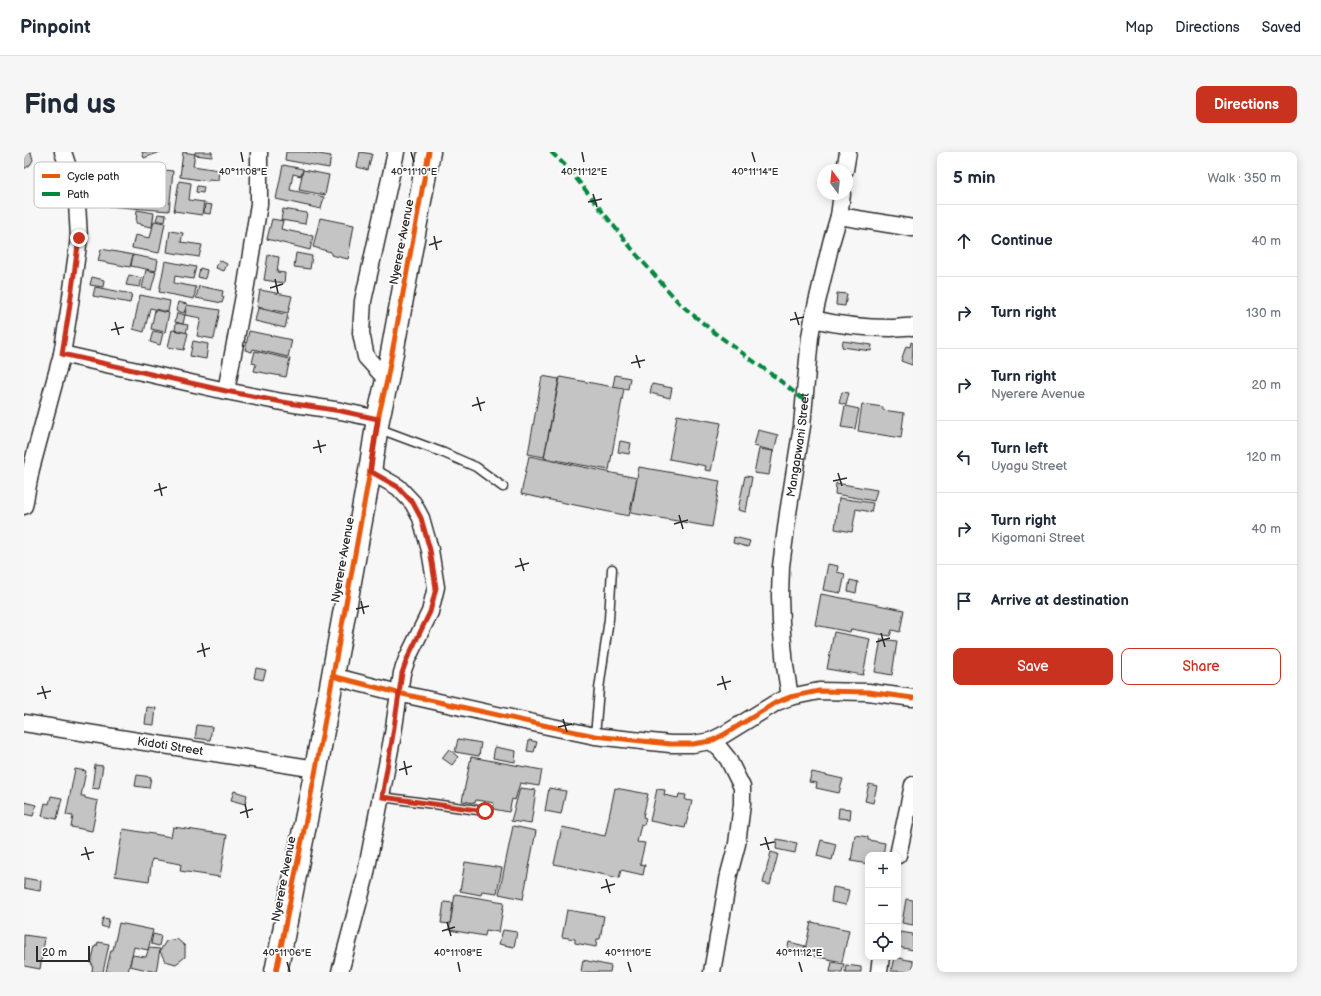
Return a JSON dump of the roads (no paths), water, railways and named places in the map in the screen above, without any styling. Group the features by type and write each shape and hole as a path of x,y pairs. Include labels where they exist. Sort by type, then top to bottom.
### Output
{"street":[{"path":"63,152 66,162"},
{"path":"226,391 246,285 259,204 259,152"},
{"path":"387,380 366,357 361,333 363,301 396,152"},
{"name":"Nyerere Avenue","path":"276,972 316,769 370,471 377,424 387,380 429,152"},
{"path":"846,164 848,152"},
{"name":"Mangapwani Street","path":"790,697 785,666 781,622 781,566 802,426 807,356 813,319 839,216 841,200"},
{"path":"25,501 31,469 62,354 79,238 77,208"},
{"path":"839,216 913,228"},
{"path":"813,319 830,323 865,326 891,328 913,327"},
{"path":"62,354 226,391 282,402 341,411 377,424"},
{"path":"340,972 365,878 382,797 402,673 407,659 430,612 436,588 430,550 421,518 413,503 398,487 370,471"},
{"path":"332,676 398,693 595,736 670,744 693,744 711,741 777,702 790,697 819,691 868,692 913,698"},
{"name":"Kidoti Street","path":"24,723 316,769"},
{"path":"711,741 728,759 742,787 742,804 736,844 729,874 712,972"},
{"path":"899,852 913,785"},
{"path":"879,972 881,960"}],"lane":[{"path":"377,424 476,467 503,487"},
{"path":"595,736 599,689 609,619 612,569"},
{"path":"382,797 485,811"}]}
